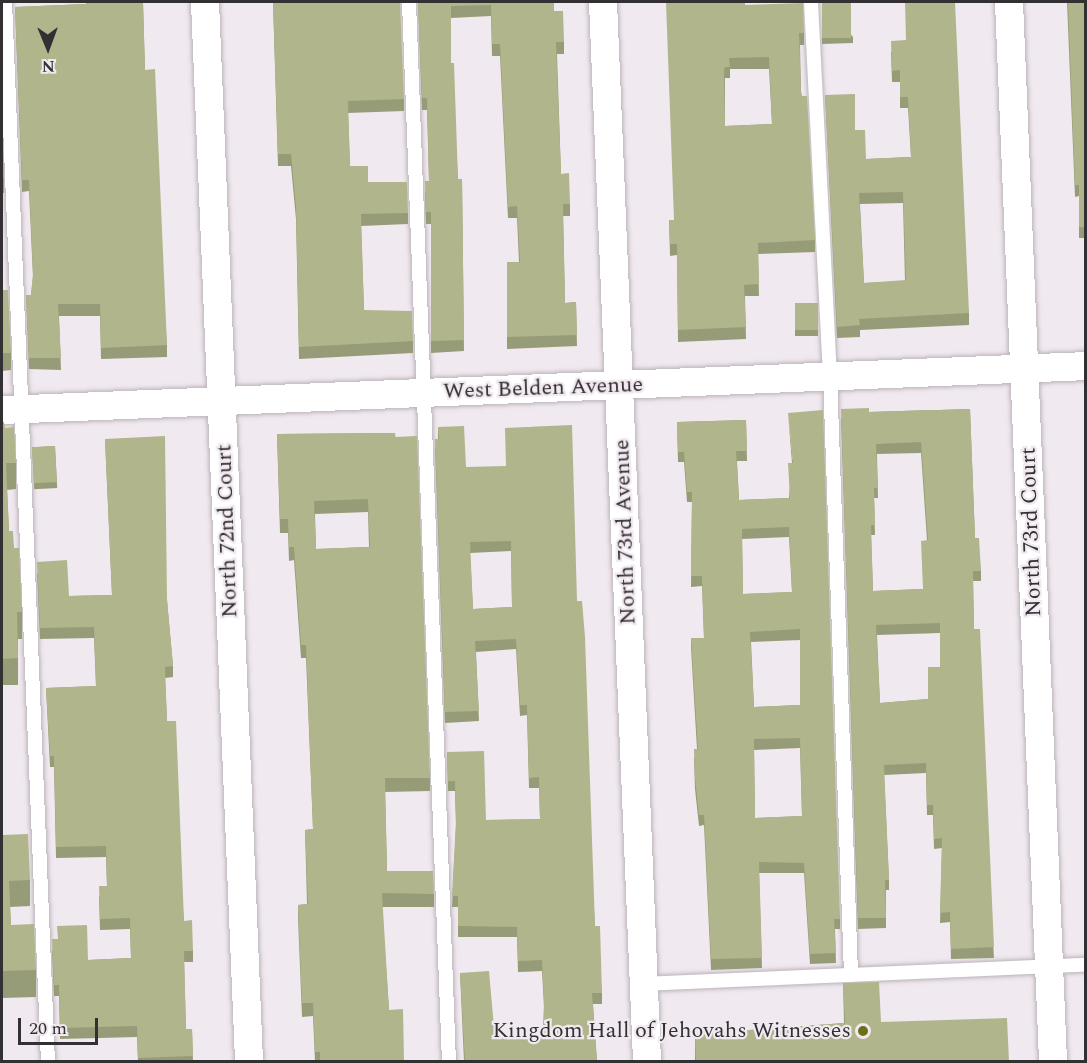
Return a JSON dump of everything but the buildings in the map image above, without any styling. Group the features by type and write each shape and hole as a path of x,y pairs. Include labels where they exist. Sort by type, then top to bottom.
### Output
{"street":[{"name":"North 72nd Court","path":"205,2 249,1062"},
{"name":"North 73rd Avenue","path":"603,2 647,1062"},
{"name":"North 73rd Court","path":"1009,2 1053,1062"},
{"name":"West Belden Avenue","path":"11,409 1086,366"}],"lane":[{"path":"4,2 16,284 11,409 48,1062"},
{"path":"409,2 449,1062"},
{"path":"811,2 830,376 851,975"},
{"path":"2,284 16,284"},
{"path":"643,984 1086,965"}],"place":[{"name":"Kingdom Hall of Jehovahs Witnesses","path":"863,1031"}]}
